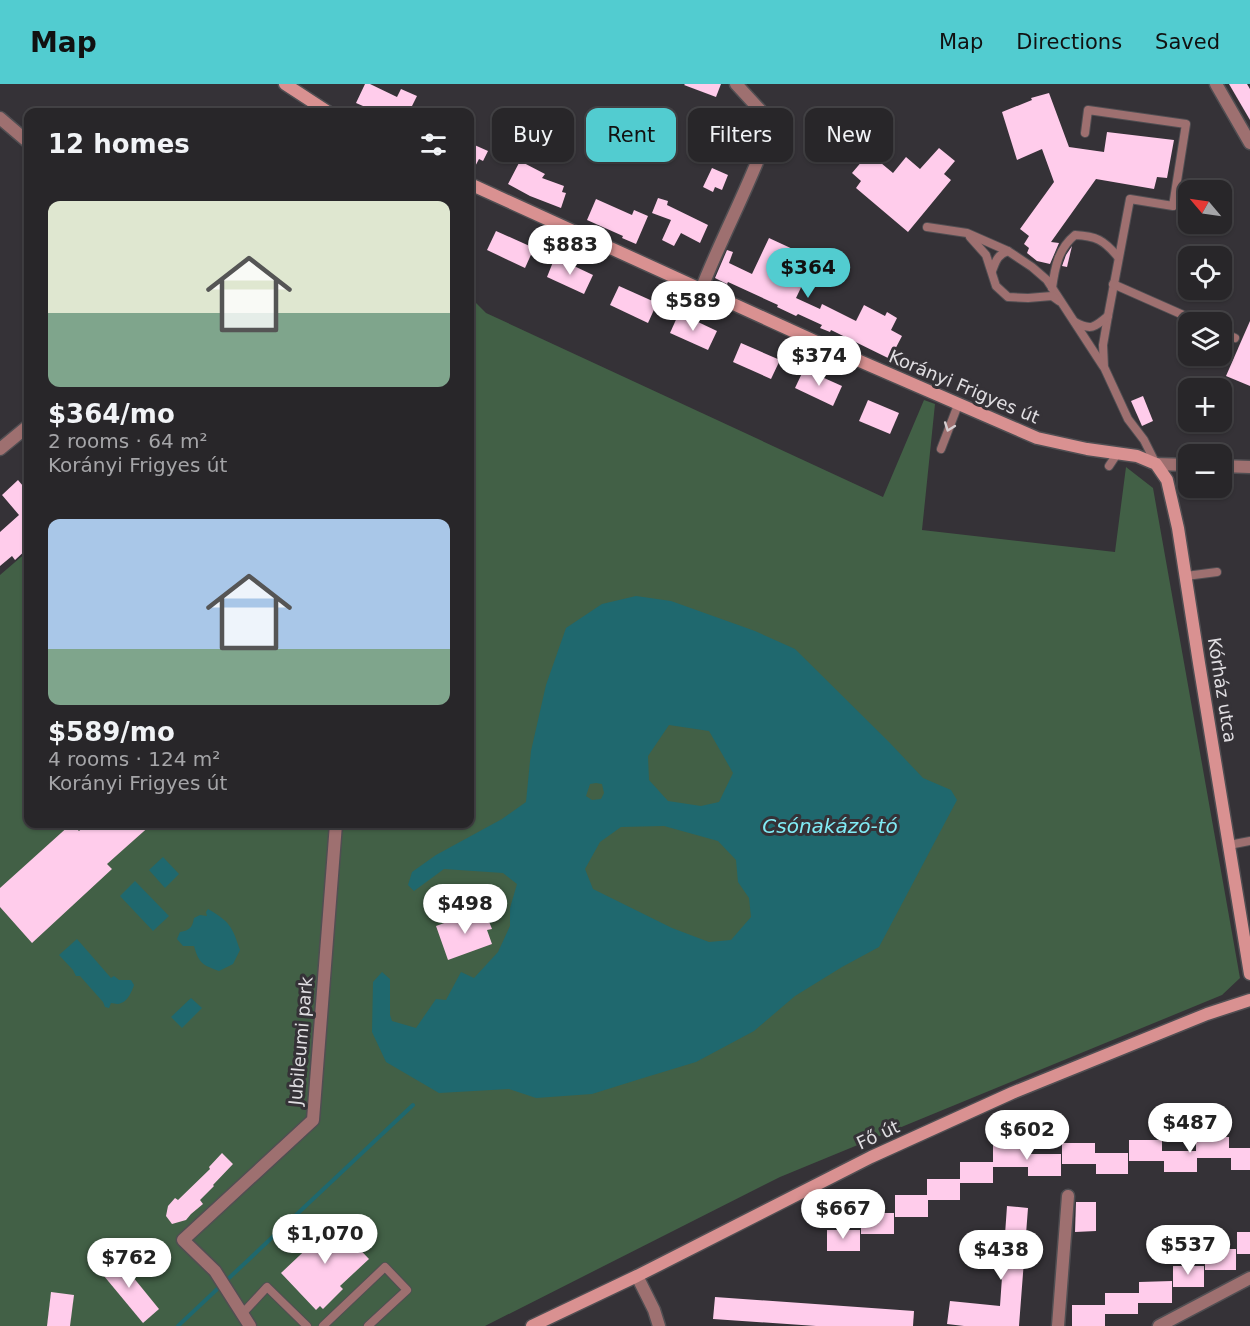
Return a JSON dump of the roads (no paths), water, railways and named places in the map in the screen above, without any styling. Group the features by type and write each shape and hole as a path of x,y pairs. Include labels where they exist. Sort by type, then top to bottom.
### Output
{"main road":[{"path":"285,84 300,90 323,108"},
{"name":"Korányi Frigyes út","path":"474,186 700,290 958,405 1038,438 1087,449 1137,456 1156,464"},
{"name":"Kórház utca","path":"1156,464 1167,480 1178,528 1250,974"},
{"name":"Fő út","path":"532,1326 637,1276 871,1157 1012,1093 1207,1014 1250,1000"}],"street":[{"path":"700,290 772,123 736,84"},
{"path":"1216,84 1250,142"},
{"path":"0,118 24,139"},
{"path":"0,449 24,429"},
{"path":"1156,464 1178,465"},
{"path":"1232,466 1250,467"},
{"name":"Jubileumi park","path":"250,1326 215,1271 183,1240 313,1120 336,828"},
{"path":"1058,1326 1068,1196"},
{"path":"637,1276 654,1310 659,1326"},
{"path":"1159,1326 1250,1278"}],"lane":[{"path":"1085,133 1088,110 1186,124 1173,206 1130,199 1103,345 1104,367"},
{"path":"927,227 966,233 1008,251 1047,280 1104,367 1128,419 1144,440 1156,464"},
{"path":"966,233 986,255 996,286 1008,297 1052,296 1062,302"},
{"path":"1052,288 1055,268 1065,243 1075,235 1093,236 1110,247 1118,257"},
{"path":"992,271 1001,253 1008,251"},
{"path":"1113,284 1178,313"},
{"path":"1073,321 1084,327 1095,327 1108,316"},
{"path":"941,449 958,405"},
{"path":"1109,466 1117,454"},
{"path":"1186,576 1217,573"},
{"path":"1229,845 1250,841"},
{"path":"323,1326 385,1267 407,1290 368,1326"},
{"path":"242,1314 267,1287 307,1326"}],"water":[{"name":"Csónakázó-tó","path":"636,596 671,601 755,631 795,649 923,778 951,790 957,800 879,947 795,996 754,1031 696,1062 592,1094 536,1098 509,1089 439,1093 386,1062 372,1032 373,982 382,972 390,979 392,1021 416,1028 436,999 446,1000 461,972 474,978 498,952 510,926 510,908 517,884 503,873 444,869 414,891 408,885 412,872 436,855 502,819 526,802 531,751 546,685 566,628 602,604","holes":["669,725 709,731 733,773 719,802 701,806 668,801 649,780 648,756","590,784 602,784 604,793 601,799 592,800 586,796","664,826 718,841 736,860 738,882 749,898 751,917 731,940 709,942 672,928 593,889 585,869 600,842 621,827"]},
{"path":"163,857 179,874 165,888 149,870"},
{"path":"135,881 169,916 153,931 120,896"},
{"path":"208,909 229,925 240,950 233,964 219,971 202,963 194,946 183,946 177,939 180,932 190,928 194,918 200,915 207,916"},
{"path":"77,939 111,978 114,976 119,980 131,980 134,985 126,1000 119,1004 111,1003 109,1008 105,1007 80,976 76,976 59,955"},
{"path":"191,998 202,1008 182,1028 171,1017"}],"waterway":[{"path":"178,1326 413,1105"}]}
